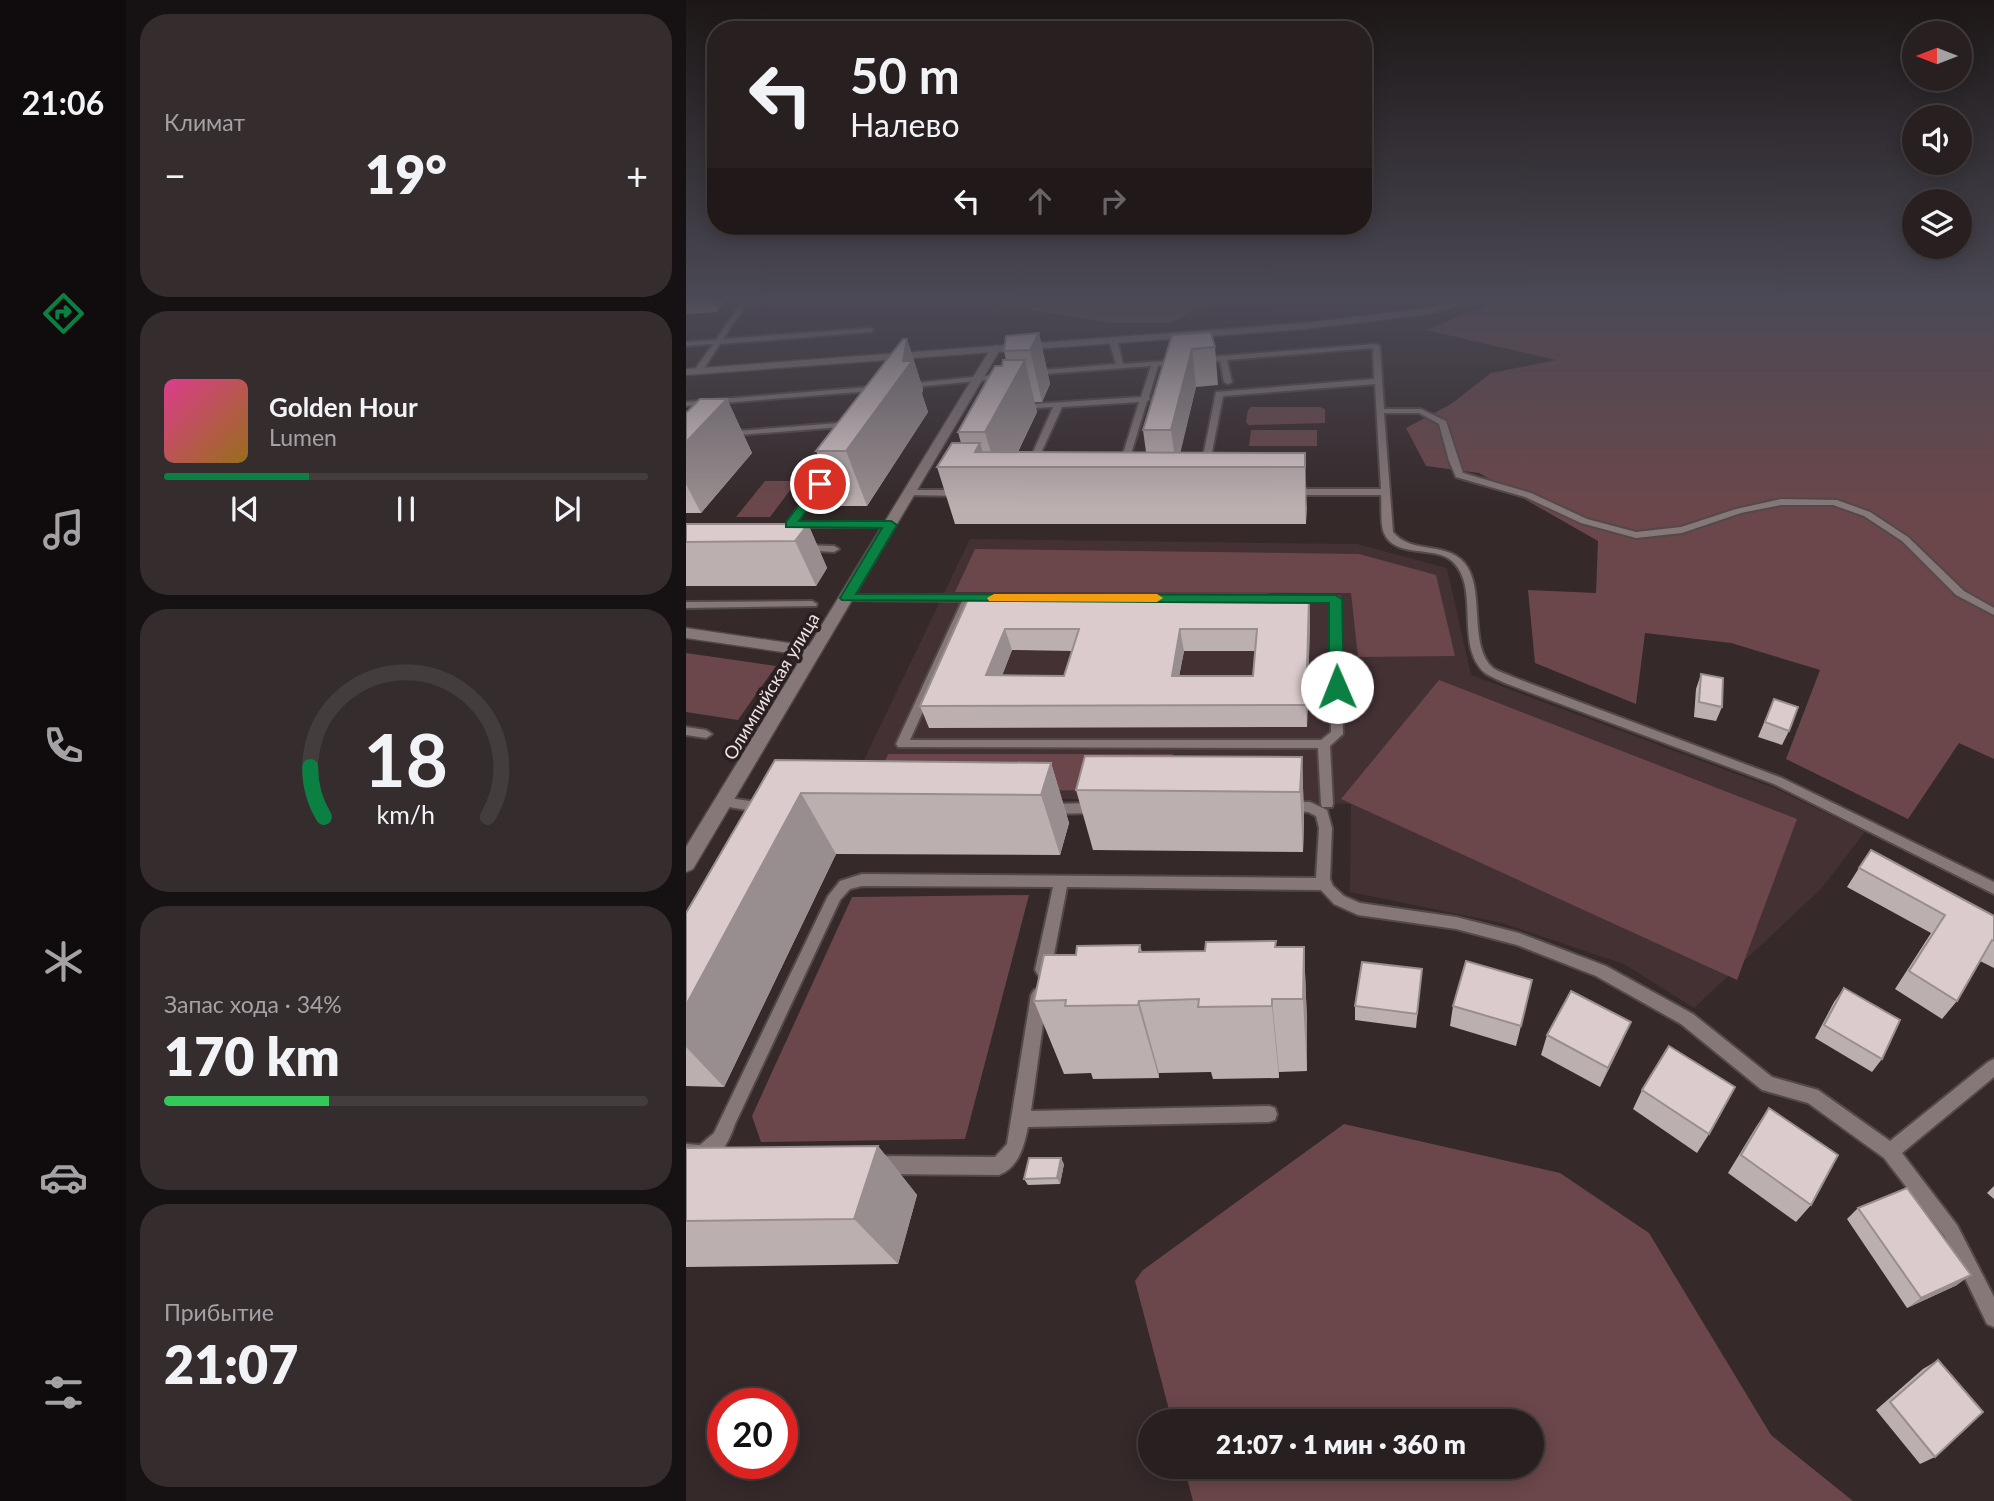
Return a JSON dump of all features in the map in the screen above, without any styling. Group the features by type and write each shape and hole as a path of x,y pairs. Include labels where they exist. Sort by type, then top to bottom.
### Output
{"street":[{"path":"686,372 749,367"},
{"name":"Олимпийская улица","path":"686,864 910,493 965,409 985,367"},
{"path":"686,633 814,652"}],"lane":[{"path":"698,371 701,367"},
{"path":"1022,374 1107,367"},
{"path":"1119,481 1154,367"},
{"path":"1225,367 1228,382"},
{"path":"1377,367 1388,532 1391,538 1401,544 1445,553 1455,558 1465,570 1479,654 1488,669 1509,680 1777,781 1994,888"},
{"path":"686,404 977,380 1008,375"},
{"path":"1203,480 1219,394 1378,381"},
{"path":"1004,408 1146,399"},
{"path":"733,410 739,400"},
{"path":"1025,480 1058,406"},
{"path":"1380,411 1421,411 1443,423 1448,436 1449,456 1459,475 1528,495 1584,522 1636,535 1682,530 1739,511 1781,502 1834,502 1867,514 1905,539 1960,593 1994,612"},
{"path":"723,427 719,435 865,423"},
{"path":"843,453 785,525 891,525"},
{"path":"943,493 950,481"},
{"path":"1280,492 1385,492"},
{"path":"910,493 968,493"},
{"path":"798,548 834,548"},
{"path":"847,598 969,598 1335,599 1337,734 1324,744 902,744 969,598"},
{"path":"686,605 812,604"},
{"path":"686,731 706,734"},
{"path":"1324,744 1327,804"},
{"path":"722,802 781,810"},
{"path":"1282,807 1310,807 1318,810 1323,817 1322,884 1331,894 1358,909 1468,926 1519,939 1601,971 1688,1019 1768,1084 1812,1096 1890,1152 1951,1231 1994,1317"},
{"path":"1036,809 1105,808"},
{"path":"694,1154 721,1139 835,896 845,885 862,880 1322,884"},
{"path":"865,1164 999,1166 1015,1148 1045,956 1061,882"},
{"path":"1890,1152 1994,1067"},
{"path":"1021,1119 1269,1114"},
{"path":"694,1154 722,1160"}],"shaded area":[{"path":"1521,367 1994,367 1994,759 1959,743 1908,819 1786,759 1820,670 1731,643 1645,633 1636,704 1535,663 1528,590 1596,593 1598,541 1479,473 1426,466 1406,428 1451,404 1491,373"},
{"path":"1251,407 1320,407 1325,409 1325,423 1248,425 1248,410"},
{"path":"1251,430 1317,430 1317,446 1249,446"},
{"path":"765,481 797,481 770,517 736,517"},
{"path":"970,539 1357,544 1447,568 1471,675 1774,788 1865,832 1821,889 1694,1008 1624,964 1502,923 1350,892 1351,804 847,795"},
{"path":"975,549 1359,554 1436,575 1455,656 1358,657 1351,593 955,592"},
{"path":"686,653 776,666 738,720 686,712"},
{"path":"1439,680 1797,819 1737,980 1341,799"},
{"path":"888,754 1173,754 1168,790 872,791"},
{"path":"1029,895 965,1139 761,1142 752,1116 852,897"},
{"path":"1344,1124 1560,1173 1649,1233 1771,1435 1853,1501 1193,1501 1187,1479 1544,1479 1544,1409 1169,1409 1135,1281 1143,1270"}],"building":[{"path":"881,367 908,367 846,451 816,451"},
{"path":"994,367 1021,367 985,432 958,432"},
{"path":"1162,367 1187,367 1171,430 1143,430"},
{"path":"700,399 727,399 686,442 686,413"},
{"path":"952,443 980,443 975,452 1305,453 1305,467 937,467"},
{"path":"686,524 808,524 795,541 686,542"},
{"path":"1309,598 1306,705 920,706 968,599","holes":["1005,629 1079,629 1064,676 986,675","1180,629 1257,629 1253,676 1172,676"]},
{"path":"1701,674 1723,678 1722,707 1699,702"},
{"path":"1774,699 1798,707 1789,731 1765,722"},
{"path":"1085,756 1302,757 1300,792 1076,790"},
{"path":"775,760 1051,763 1041,795 801,793 686,1005 686,913"},
{"path":"1871,850 1994,916 1994,941 1992,940 1957,1001 1909,971 1945,915 1859,868"},
{"path":"1276,941 1275,947 1304,947 1303,999 1272,999 1272,1006 1198,1007 1199,999 1139,1001 1138,1005 1065,1006 1066,1000 1034,1001 1044,955 1076,955 1077,946 1140,945 1139,952 1205,951 1206,942"},
{"path":"1466,961 1532,980 1521,1026 1453,1006"},
{"path":"1362,962 1422,969 1417,1014 1355,1006"},
{"path":"1844,988 1900,1020 1882,1059 1824,1025"},
{"path":"1571,991 1631,1022 1608,1068 1547,1035"},
{"path":"1669,1046 1735,1087 1709,1134 1642,1090"},
{"path":"1769,1108 1838,1155 1811,1205 1741,1155"},
{"path":"878,1146 854,1219 686,1221 686,1148"},
{"path":"1029,1158 1061,1158 1057,1178 1024,1179"},
{"path":"1907,1188 1971,1275 1921,1298 1858,1208"},
{"path":"1938,1360 1983,1412 1935,1457 1890,1402"}],"slow traffic":[{"path":"994,598 1157,598"}],"route":[{"path":"820,484 790,525 891,525 847,598 1335,599 1337,687"}]}
